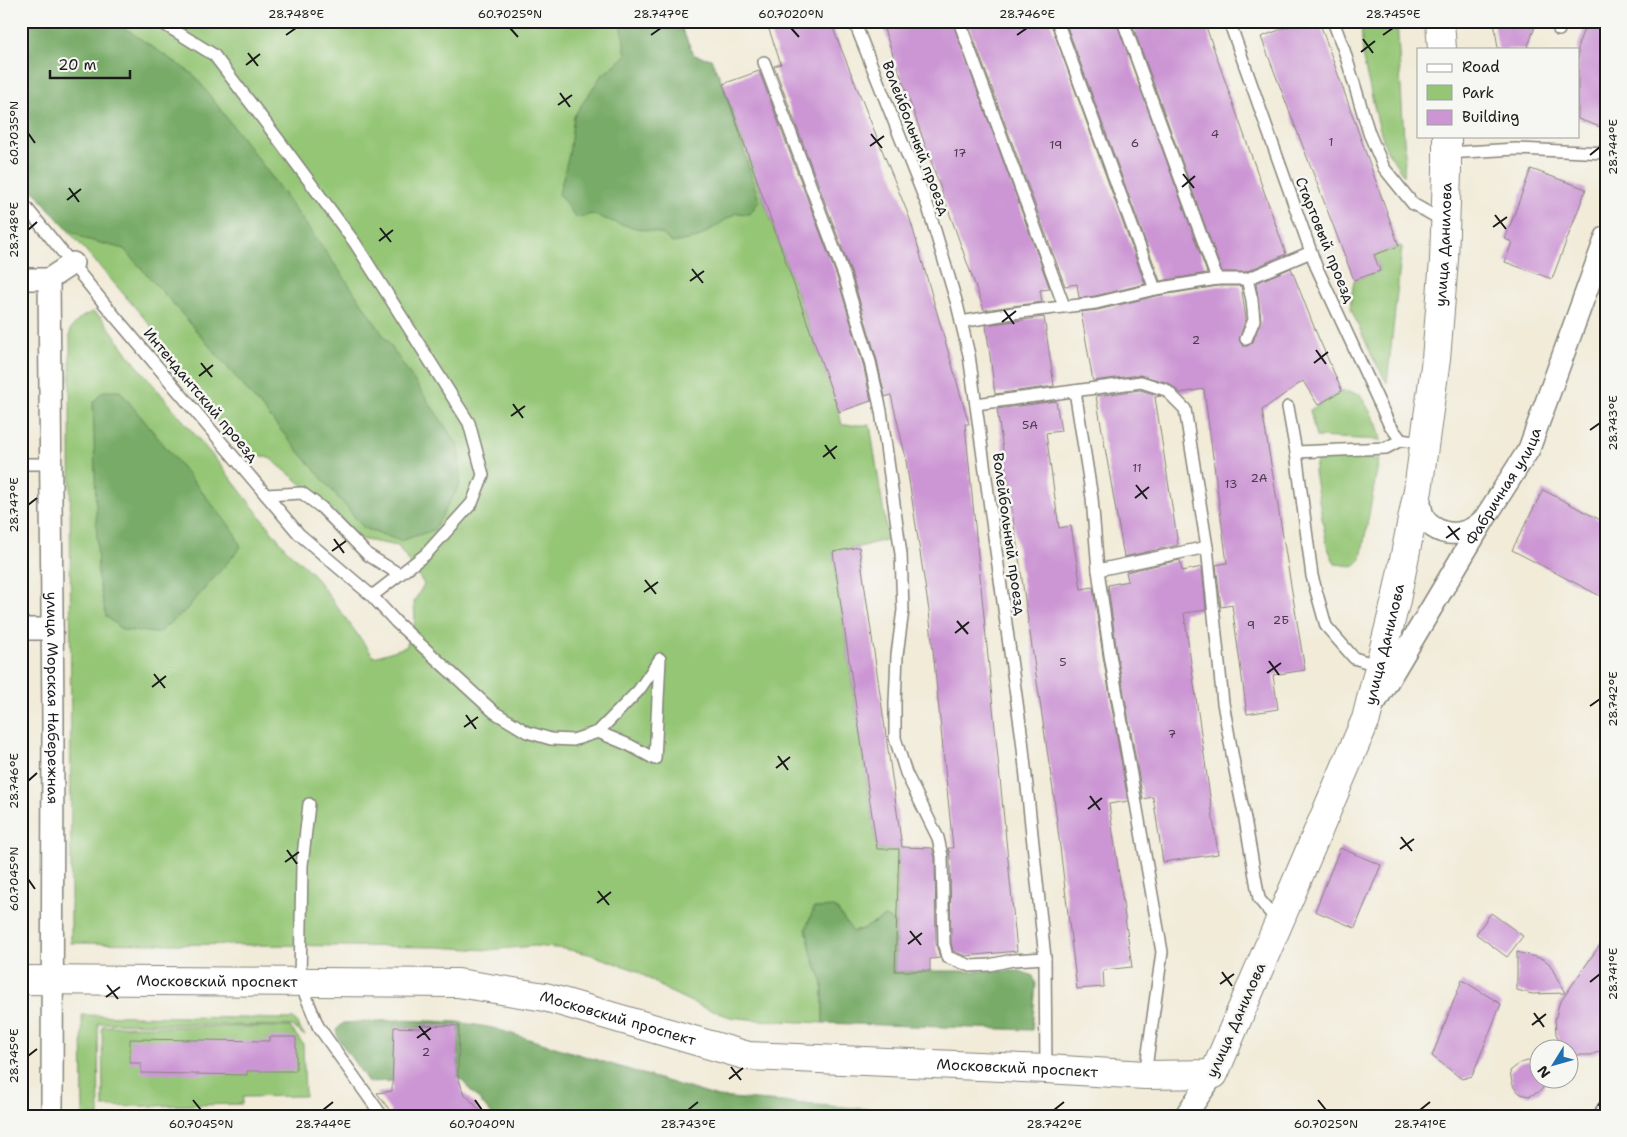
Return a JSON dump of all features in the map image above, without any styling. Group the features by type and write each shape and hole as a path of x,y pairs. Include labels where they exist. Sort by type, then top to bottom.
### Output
{"street":[{"path":"1440,21 1442,48"},
{"name":"улица Данилова","path":"1185,1116 1214,1074 1366,719 1396,600 1418,490 1413,442 1436,359 1444,260 1447,145"},
{"name":"Фабричная улица","path":"1366,719 1528,449 1606,237"},
{"path":"21,279 49,278 73,263"},
{"name":"улица Морская Набережная","path":"49,278 52,629 52,1116"},
{"path":"1418,490 1423,516 1427,522 1440,530 1454,533 1464,532 1473,528 1485,518"},
{"path":"21,629 52,629"},
{"name":"Московский проспект","path":"21,980 458,983 544,997 748,1056 1145,1075 1214,1074"}],"lane":[{"path":"159,21 214,55 355,244 469,422 483,476 472,502 426,554 372,596"},
{"name":"Волейбольный проезд","path":"854,21 928,207 957,304 969,355 1022,739 1045,958 1046,1069"},
{"path":"959,21 1064,306"},
{"path":"1057,21 1154,289"},
{"path":"1123,21 1217,279"},
{"name":"Стартовый проезд","path":"1229,21 1311,252 1389,424 1413,442"},
{"path":"1332,21 1344,50 1369,133 1384,168 1413,204 1445,222"},
{"path":"764,62 810,179 844,275 870,362 881,411 901,554 903,610 897,654 895,738 906,773 938,838 942,856 944,944 947,957 971,966 1045,958"},
{"path":"1447,145 1606,152"},
{"name":"Интендантский проезд","path":"21,201 107,307 299,534 372,596 396,622 494,712 527,732 551,739 574,740 598,732"},
{"path":"961,322 1096,303 1154,289 1217,279 1247,279 1311,252"},
{"path":"1246,338 1254,320 1247,279"},
{"path":"976,404 1141,382 1166,390 1185,409 1208,547 1223,703 1259,899 1279,923"},
{"path":"1075,391 1092,498 1098,570 1110,655 1162,952 1145,1075"},
{"path":"1288,407 1296,452 1312,576 1326,626 1354,658 1380,666"},
{"path":"1296,452 1386,448 1413,442"},
{"path":"21,464 50,464"},
{"path":"266,495 302,493 322,508 368,555 399,574"},
{"path":"1098,570 1208,547"},
{"path":"660,659 655,759 630,745 598,732 639,690 660,659"},
{"path":"308,804 302,865 300,982 318,1026 382,1116"}],"green space":[{"path":"21,21 678,21 694,55 711,59 723,84 842,425 870,425 888,539 833,553 877,849 899,849 896,923 885,917 865,928 852,932 835,907 812,956 823,983 823,1023 730,1017 702,1007 668,991 635,970 589,954 565,949 534,946 488,950 436,947 71,943 70,330 77,321 93,312 103,319 131,358 217,461 286,549 313,574 374,657 406,647 415,621 414,602 424,584 398,546 359,539 333,510 271,459 247,450 226,433 150,336 152,327 21,176"},
{"path":"21,21 114,21 194,75 268,172 346,280 459,447 460,484 434,530 400,541 364,528 177,308 124,249 85,239 63,225 21,176"},
{"path":"621,21 678,21 694,55 711,59 723,84 759,201 750,214 736,213 698,238 672,243 662,234 619,224 592,214 576,218 559,194 569,154 574,116 601,76 626,56"},
{"path":"1361,21 1397,21 1405,155 1404,176 1386,149 1378,123 1363,59"},
{"path":"1399,246 1402,247 1387,383 1372,356 1350,307 1354,280 1380,271 1374,255"},
{"path":"21,326 24,327 25,455 21,455"},
{"path":"103,391 120,391 233,530 241,547 185,611 158,633 122,630 106,616 98,578 93,403"},
{"path":"1342,391 1360,394 1377,424 1381,440 1316,437 1310,410"},
{"path":"1318,457 1379,459 1361,559 1354,566 1335,564 1327,546 1314,472"},
{"path":"835,907 853,932 885,917 896,923 895,971 1020,971 1033,976 1036,984 1032,1030 823,1023 823,983 812,956 806,928 814,908"},
{"path":"82,1015 294,1019 305,1036 292,1026 98,1023 99,1116 83,1116"},
{"path":"398,1020 458,1022 493,1028 718,1097 957,1116 493,1116 458,1076 459,1026 421,1025 421,1028 394,1027 393,1081 368,1082 339,1040 336,1030 343,1023"},
{"path":"102,1026 290,1027 303,1044 305,1096 243,1097 242,1104 103,1107"}],"building":[{"path":"766,21 830,21 910,219 969,424 965,424 1017,951 966,956 953,951 951,943 950,856 948,848 953,848 929,611 905,454 891,395 885,397 877,360 851,272 774,66 781,64"},
{"path":"881,21 952,21 1050,289 1040,290 1042,302 984,310"},
{"path":"967,21 1050,21 1145,284 1079,298 1077,284 1065,286"},
{"path":"1065,21 1116,21 1207,273 1160,281"},
{"path":"1131,21 1204,21 1286,254 1245,272 1222,272"},
{"path":"1303,21 1319,21 1399,246 1374,255 1380,271 1354,280 1261,37"},
{"path":"1494,21 1537,21 1527,48 1498,48"},
{"path":"1587,21 1606,21 1606,129 1580,120 1580,48 1578,48"},
{"path":"759,71 837,277 863,364 871,401 839,412 723,84"},
{"path":"1531,169 1586,189 1552,279 1505,262 1512,242 1505,239"},
{"path":"1291,268 1342,391 1318,405 1303,381 1262,410 1305,670 1273,675 1278,709 1247,714 1232,605 1221,607 1216,565 1227,563 1204,389 1180,393 1169,383 1140,375 1093,381 1081,312 1098,310 1156,296 1218,286 1241,286 1246,319 1239,339 1243,346 1247,346 1253,342 1261,320 1256,283"},
{"path":"1044,317 1054,386 995,394 986,325"},
{"path":"1140,390 1161,396 1155,397 1178,545 1124,557 1096,396"},
{"path":"1056,401 1061,431 1046,433 1059,528 1071,526 1081,589 1093,587 1128,801 1109,804 1132,967 1103,970 1104,987 1077,989 1054,797 997,409"},
{"path":"1543,490 1606,523 1606,599 1512,550"},
{"path":"859,547 902,847 932,848 935,857 936,944 940,958 930,959 930,971 895,971 899,849 877,849 833,552"},
{"path":"1180,560 1182,571 1202,567 1206,610 1184,613 1218,854 1163,862 1153,797 1143,799 1117,654 1108,585 1128,581 1126,572"},
{"path":"1340,848 1381,865 1355,928 1315,911"},
{"path":"1491,913 1523,936 1507,957 1476,934"},
{"path":"1606,936 1606,1048 1591,1055 1580,1055 1580,1040 1559,1040 1555,1020 1559,1004"},
{"path":"1517,952 1543,959 1549,963 1565,993 1532,994 1517,990"},
{"path":"1462,980 1501,1004 1472,1076 1462,1079 1432,1056"},
{"path":"421,1025 459,1026 458,1076 463,1092 485,1116 394,1116 377,1093 392,1091 394,1027 421,1028"},
{"path":"269,1037 296,1037 296,1071 247,1071 247,1075 141,1073 141,1063 130,1063 130,1039 269,1041"},
{"path":"1530,1061 1530,1090 1541,1090 1539,1092 1529,1096 1521,1094 1515,1089 1510,1071 1520,1063"}],"railway":[{"path":"1593,1116 1606,1097"}]}
